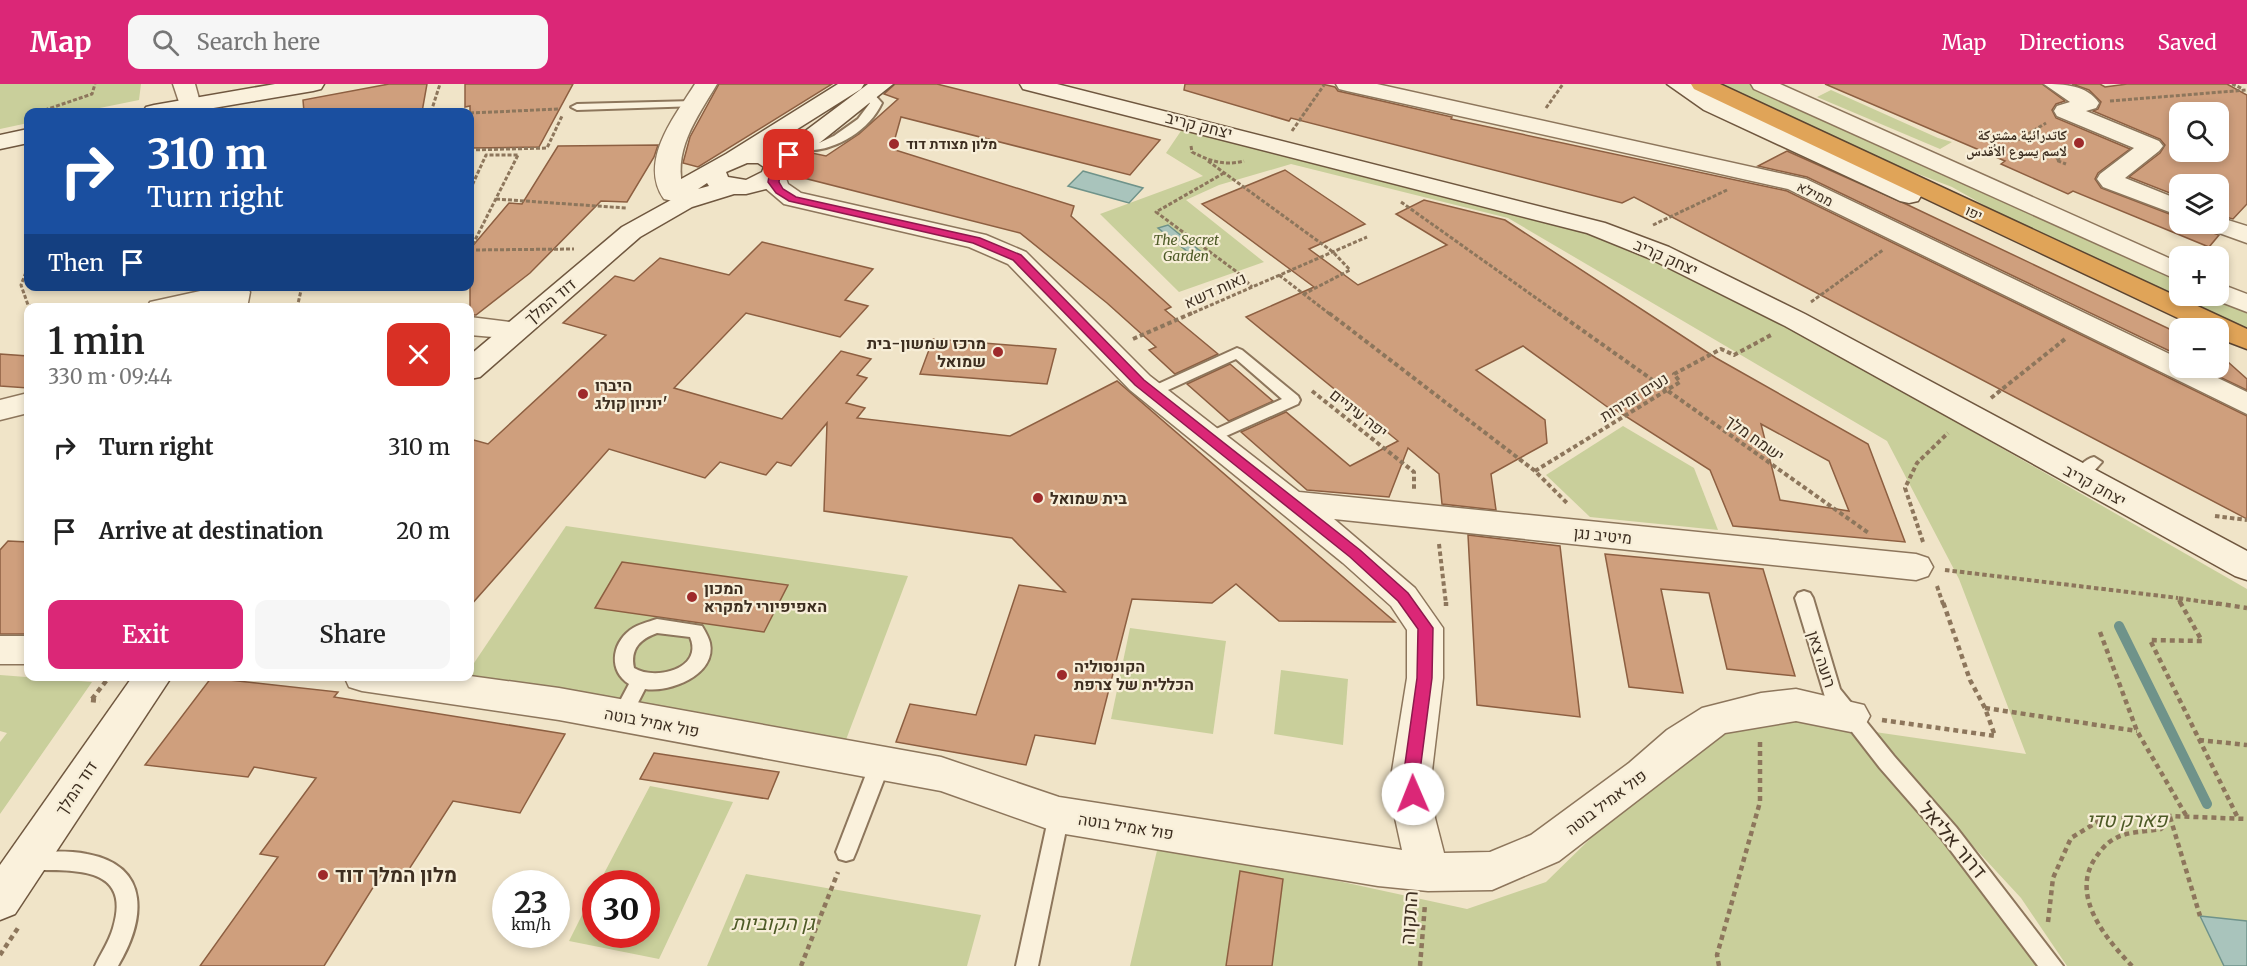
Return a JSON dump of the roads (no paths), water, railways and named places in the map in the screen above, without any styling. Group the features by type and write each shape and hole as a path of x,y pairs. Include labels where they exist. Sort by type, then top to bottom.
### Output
{"highway":[{"name":"יפו","path":"1702,84 1909,196 2169,319"},
{"name":"יפו","path":"1702,84 2247,340"},
{"path":"2229,350 2247,361"}],"street":[{"path":"162,108 187,95 313,84"},
{"name":"יצחק קריב","path":"1031,84 1400,176 1596,228 1660,253 1977,410 2087,469 2247,544"},
{"name":"יצחק קריב","path":"1086,84 1518,191 1638,228 1772,287 1977,410"},
{"name":"ממילא","path":"1347,84 1702,163 1721,170 1757,174 1797,184 2247,404"},
{"name":"יפו","path":"1678,84 1712,105 1909,196"},
{"path":"1762,84 2169,268"},
{"path":"2055,84 2078,107 2151,146 2109,179 2119,186 2169,205"},
{"name":"דוד המלך","path":"474,367 634,220 673,194 728,172 760,184 868,87"},
{"name":"דוד המלך","path":"634,220 683,202 868,87"},
{"path":"673,194 666,178 668,154 700,94"},
{"path":"0,142 24,137"},
{"path":"775,170 776,187 793,199 976,241 1005,251 1026,265 1107,350 1152,392 1208,439 1355,554 1403,597 1425,628 1425,678 1412,771 1414,818 1428,872"},
{"path":"2229,228 2247,235"},
{"path":"190,303 245,294"},
{"path":"2229,296 2247,304"},
{"path":"474,326 516,330"},
{"name":"יצחק קריב","path":"2087,469 2247,567"},
{"name":"מיטיב נגן","path":"1289,503 1924,568"},
{"path":"0,650 24,650"},
{"name":"דוד המלך","path":"0,900 151,681"},
{"name":"פול אמיל בוטה","path":"402,681 559,704 941,774 1059,814 1378,867 1428,872 1492,871 1545,848 1643,776 1681,742 1715,719 1761,709 1796,705 1851,716"}],"lane":[{"path":"577,107 700,94"},
{"path":"1152,392 1236,353 1293,400 1208,439"},
{"name":"רועה צאן","path":"1804,598 1832,692 1851,716"},
{"path":"621,716 640,681"},
{"name":"דרור אליאל","path":"1851,716 1887,762 1949,833 2048,961"},
{"path":"846,852 880,764"},
{"path":"1027,966 1059,814"},
{"path":"26,861 88,864 105,869 121,880 128,897 127,920 117,948 106,966"}],"water":[{"path":"1083,171 1143,188 1129,203 1068,186"},
{"path":"1168,225 1209,258 1198,260 1158,228"},
{"path":"2200,916 2247,921 2247,966 2224,966"}],"waterway":[{"path":"2119,626 2207,804"}],"place":[{"name":"كاتدرائية مشتركة لاسم يسوع الأقدس","path":"2079,143"},
{"name":"מלון מצודת דוד","path":"894,144"},
{"name":"מרכז שמשון-בית שמואל","path":"998,352"},
{"name":"היברו יוניון קולג'","path":"583,394"},
{"name":"בית שמואל","path":"1038,498"},
{"name":"המכון האפיפיורי למקרא","path":"692,597"},
{"name":"הקונסוליה הכללית של צרפת","path":"1062,675"},
{"name":"מלון המלך דוד","path":"323,875"}],"park label":[{"name":"The Secret Garden","path":"1186,248"},
{"name":"פארק טדי","path":"2127,820"},
{"name":"גן הקוביות","path":"773,923"}]}
